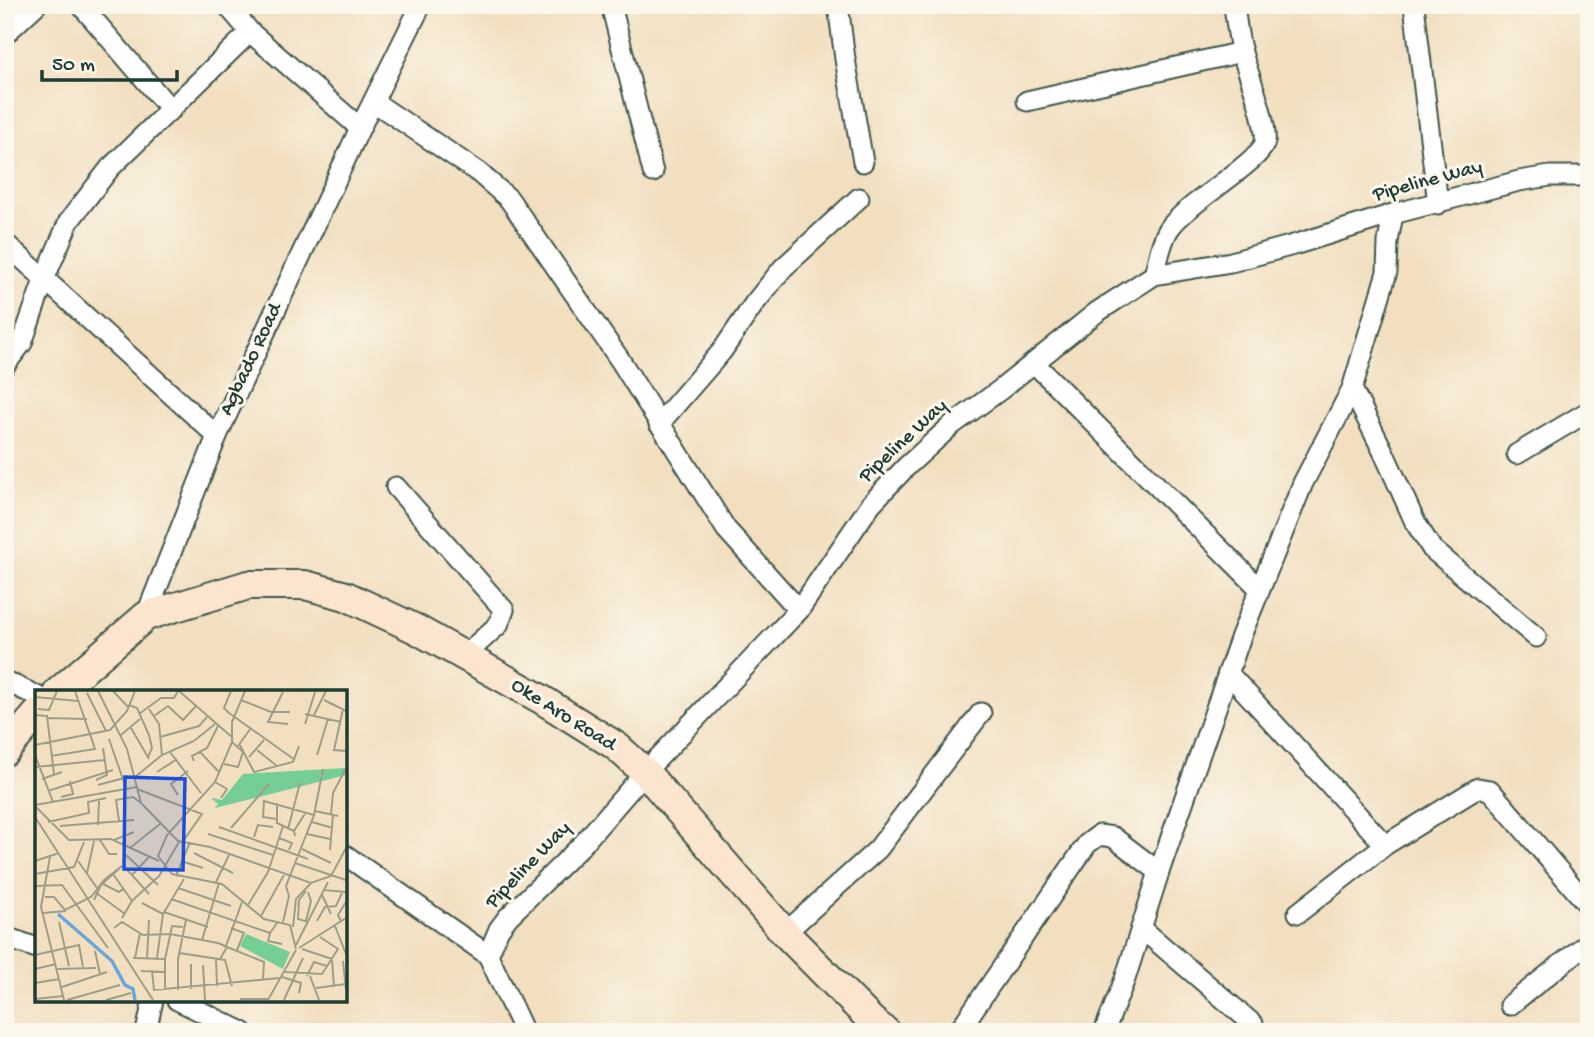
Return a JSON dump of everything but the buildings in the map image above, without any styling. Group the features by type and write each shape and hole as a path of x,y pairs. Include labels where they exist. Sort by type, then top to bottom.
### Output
{"main road":[{"name":"Oke Aro Road","path":"146,616 248,585 305,584 346,596 416,629 541,699 616,746 645,772 785,933 886,1032"},
{"name":"Agbado Road","path":"60,690 146,616"},
{"path":"5,751 35,716"}],"street":[{"path":"5,33 36,5"},
{"path":"81,5 171,110"},
{"path":"227,5 250,32 360,128"},
{"name":"Agbado Road","path":"146,616 216,436 360,128 421,5"},
{"path":"611,5 653,172"},
{"path":"838,5 863,162"},
{"path":"1154,275 1168,230 1192,203 1256,156 1265,143 1262,119 1242,52 1234,5"},
{"path":"1419,6 1438,204"},
{"path":"5,365 22,343 45,277 69,221 110,168 250,32"},
{"path":"1027,101 1242,52"},
{"path":"373,102 478,172 509,199 620,360 726,529 799,610"},
{"name":"Pipeline Way","path":"488,955 499,929 508,917 581,846 645,772 799,610 870,504 952,425 1097,312 1154,275 1251,257 1392,214 1530,180 1550,176 1589,176"},
{"path":"659,424 722,351 783,268 859,198"},
{"path":"1104,1032 1125,979 1228,673 1260,589 1303,483 1352,388 1387,272 1392,214"},
{"path":"5,243 216,436"},
{"path":"1034,363 1260,589"},
{"path":"1352,388 1415,522 1432,549 1536,637"},
{"path":"1517,454 1589,411"},
{"path":"396,487 504,610 498,625 463,657"},
{"path":"1228,673 1385,845"},
{"path":"5,681 35,695"},
{"path":"785,933 878,849 981,713"},
{"path":"1298,914 1385,845 1478,788 1490,790 1589,906"},
{"path":"958,1032 1087,844 1099,835 1113,837 1159,872"},
{"path":"346,856 488,955 524,1032"},
{"path":"1141,928 1253,1024"},
{"path":"5,937 35,947"},
{"path":"1510,1005 1589,942"},
{"path":"146,1032 153,1002"},
{"path":"181,1002 243,1032"}]}
